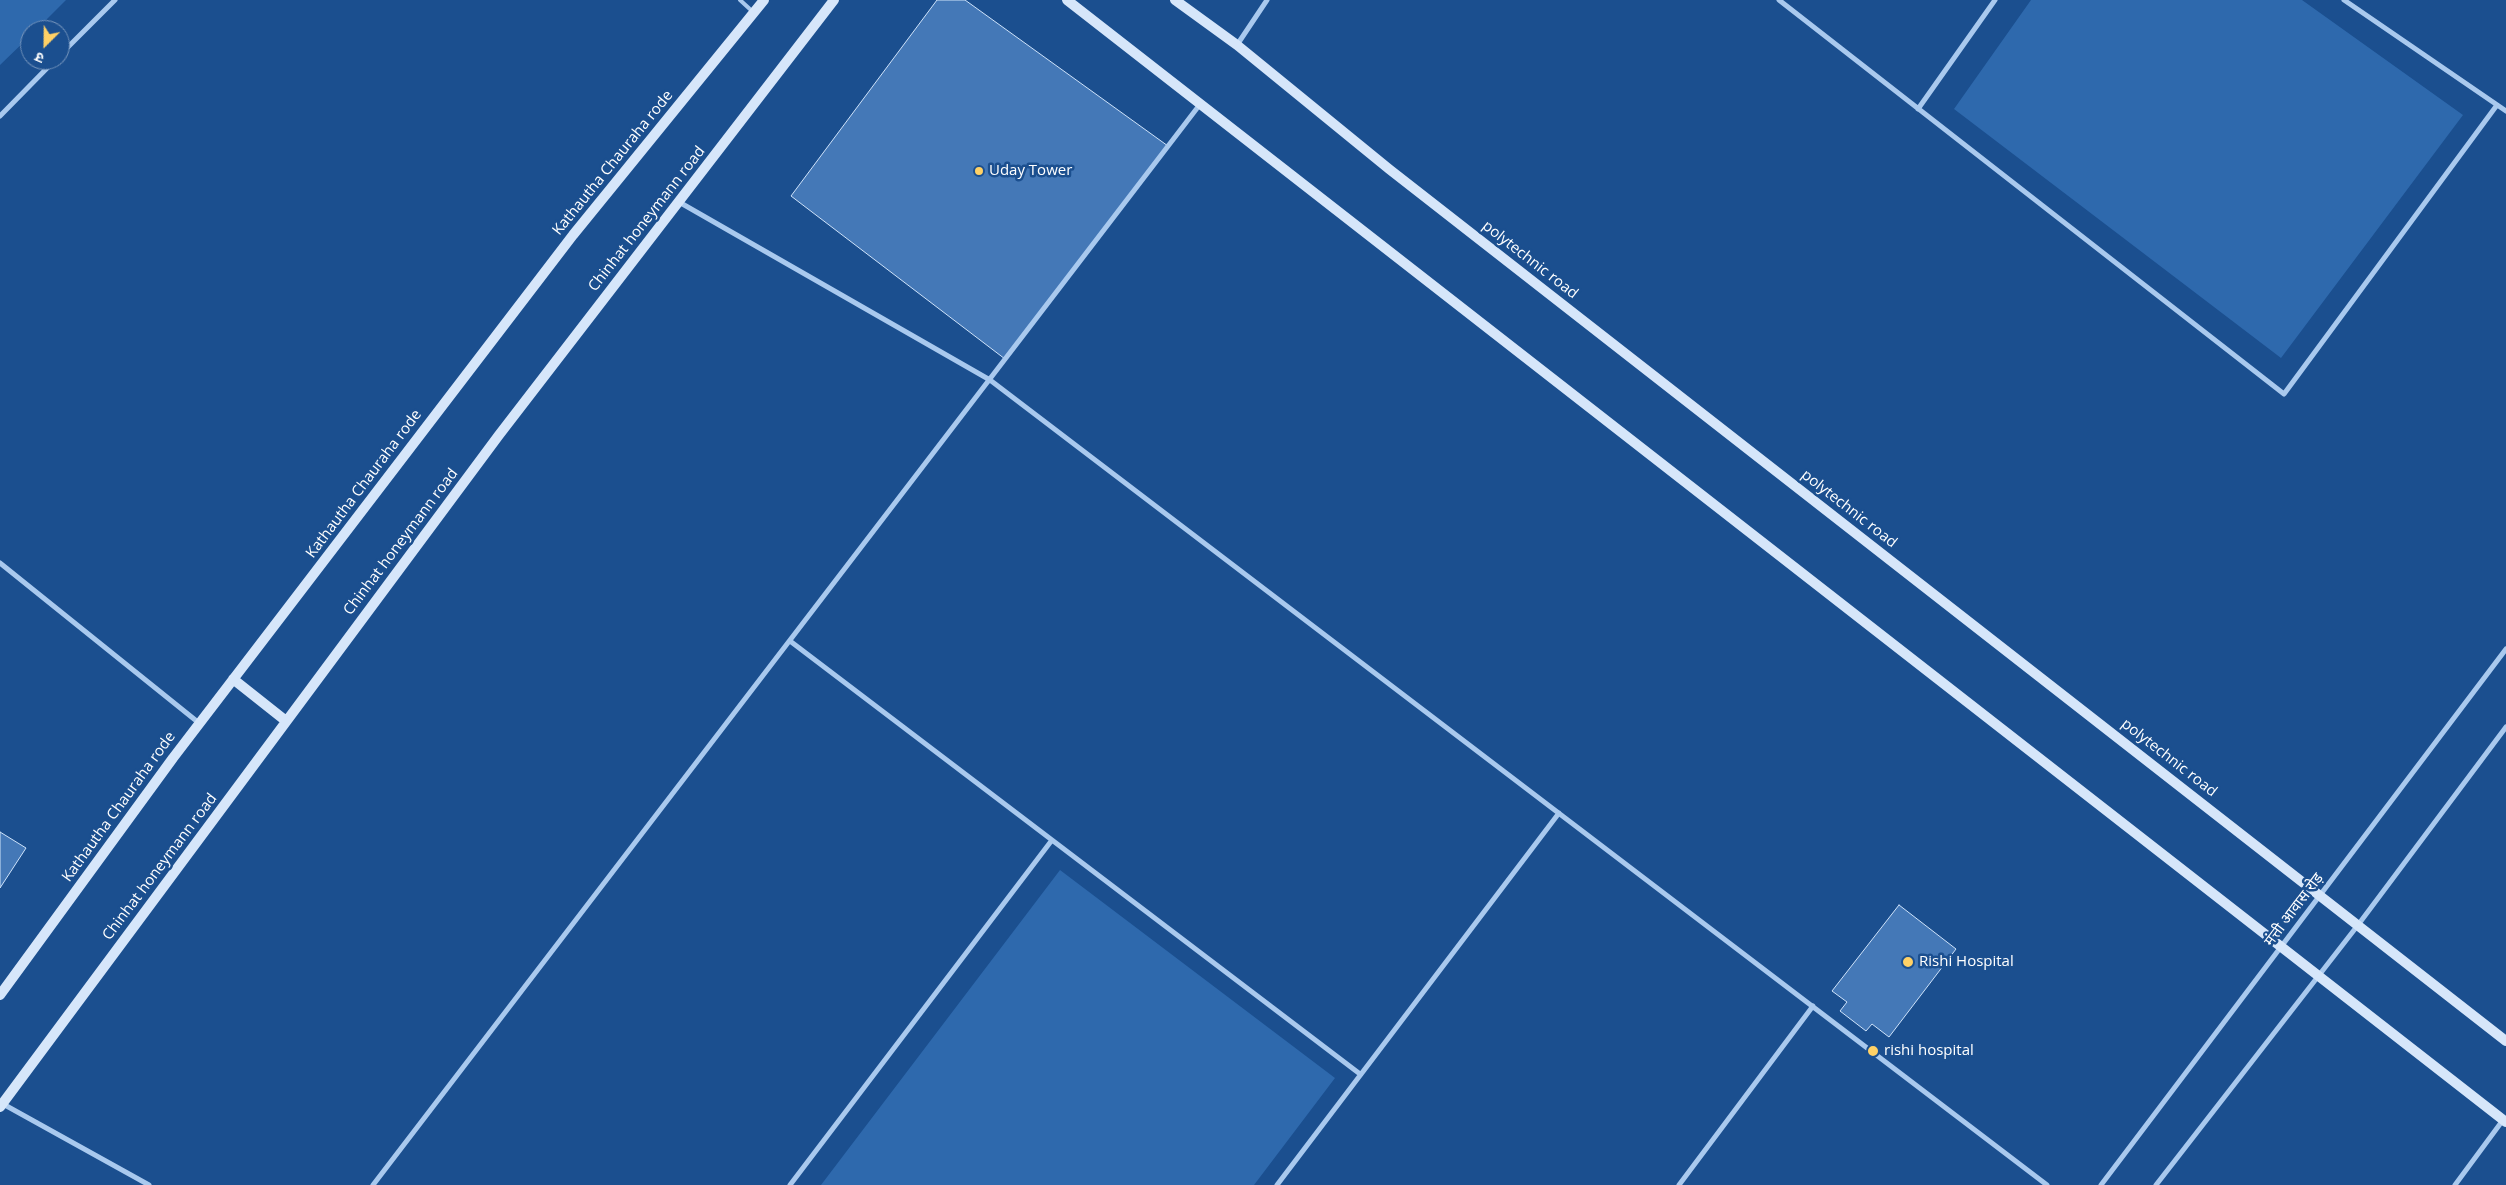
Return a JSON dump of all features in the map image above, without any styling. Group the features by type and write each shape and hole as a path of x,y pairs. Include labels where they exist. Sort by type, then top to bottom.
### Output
{"street":[{"path":"70,45 115,0"},
{"name":"Kathautha Chauraha rode","path":"0,995 199,723 573,236 764,0"},
{"name":"Chinhat honeymann road","path":"1,1105 499,435 834,0"},
{"path":"1067,0 1201,102 2505,1121 2455,1185"},
{"name":"polytechnic road","path":"1175,0 1237,45 1389,169 2506,1041"},
{"path":"1237,45 1267,0"},
{"path":"1779,0 2284,394 2497,105"},
{"path":"1918,109 1995,0"},
{"path":"2344,0 2506,111"},
{"path":"0,116 45,70"},
{"path":"374,1185 1201,102"},
{"path":"679,202 990,380 2047,1185"},
{"path":"0,563 199,723"},
{"path":"790,641 1360,1074"},
{"name":"मंत्ती आवास रोड़","path":"2101,1185 2506,650"},
{"path":"233,679 286,721"},
{"path":"2156,1185 2358,925 2506,727"},
{"path":"1277,1185 1559,813"},
{"path":"790,1185 1052,840"},
{"path":"1679,1185 1812,1006"},
{"path":"1,1105 149,1185"}],"lane":[{"path":"740,0 754,13"}],"shaded area":[{"path":"0,0 66,0 46,20 20,20 20,46 0,65"},
{"path":"2031,0 2302,0 2463,115 2281,358 1954,109"},
{"path":"1060,870 1335,1078 1254,1185 821,1185"}],"building":[{"name":"Uday Tower","path":"937,0 965,0 1168,146 1005,359 791,196"},
{"path":"0,832 26,848 0,888"},
{"path":"1899,905 1956,949 1889,1037 1872,1024 1866,1031 1840,1011 1847,1002 1832,991"}],"place":[{"name":"Uday Tower","path":"979,171"},
{"name":"Rishi Hospital","path":"1908,962"},
{"name":"rishi hospital","path":"1873,1051"}]}
